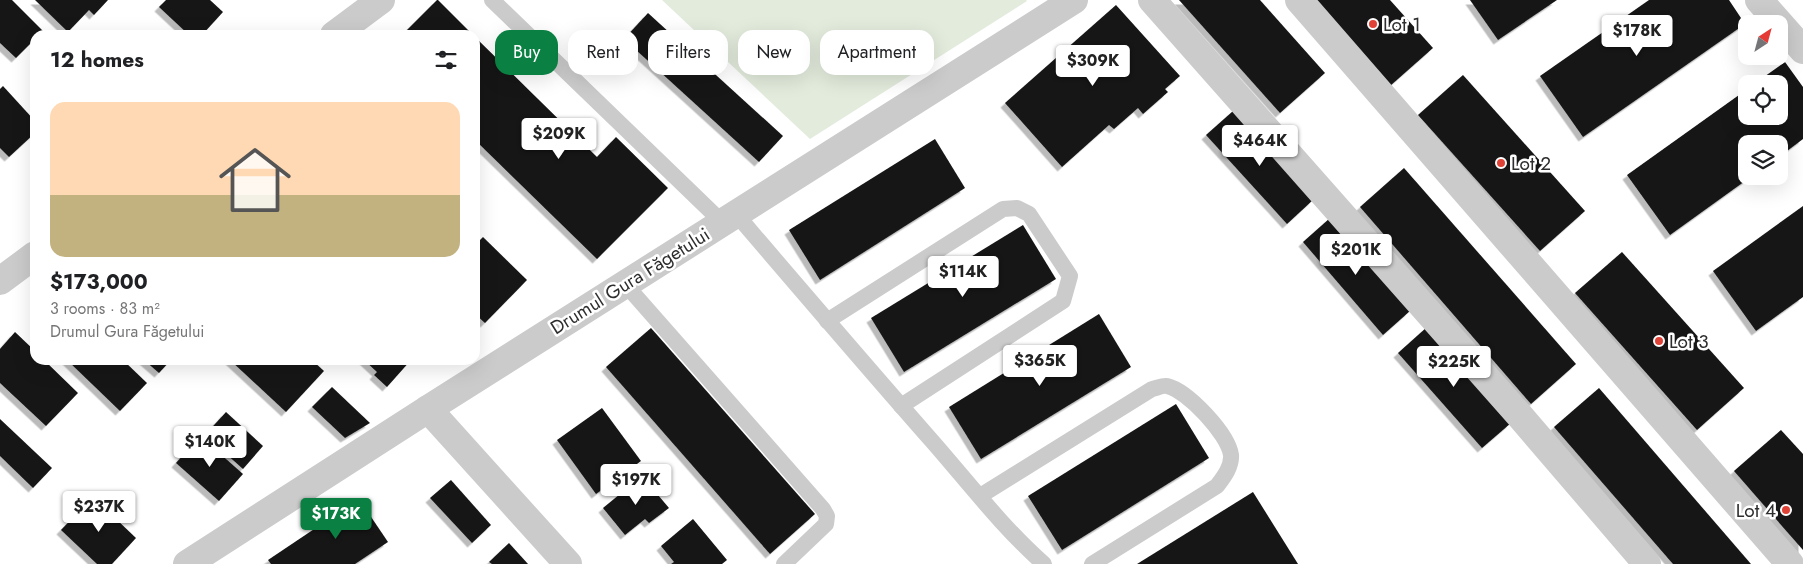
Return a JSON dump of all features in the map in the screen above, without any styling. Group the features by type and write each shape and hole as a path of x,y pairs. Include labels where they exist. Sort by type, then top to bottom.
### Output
{"street":[{"path":"341,30 381,0"},
{"name":"Drumul Gura Făgetului","path":"205,560 428,408 1074,0"},
{"path":"1152,0 1513,409 1647,564"},
{"path":"1299,0 1790,564"},
{"path":"1759,0 1803,50"},
{"path":"0,281 30,259"},
{"path":"428,408 568,564"}],"lane":[{"path":"492,0 729,219 827,321 1028,550 1044,564"},
{"path":"827,321 1003,209 1017,208 1030,214 1070,276 1062,301 901,406"},
{"path":"625,284 823,509 827,516 826,524 784,564"},
{"path":"980,496 1152,389 1166,386 1187,395 1223,435 1231,456 1228,471 1217,486 1092,564"}],"green space":[{"path":"662,0 1027,1 934,60 934,30 820,30 820,75 911,75 810,139 742,75 810,75 810,30 738,30 738,71 728,62 728,30 694,30"}],"building":[{"path":"0,0 12,0 42,30 30,30 30,44 16,58 0,43"},
{"path":"35,0 108,0 94,15 89,10 70,30 66,30"},
{"path":"166,0 210,0 223,12 207,30 184,30 159,7"},
{"path":"438,0 468,30 407,30"},
{"path":"1179,0 1260,0 1325,73 1280,113"},
{"name":"Lot 1","path":"1314,0 1390,0 1433,48 1390,86"},
{"path":"1470,0 1557,0 1498,40"},
{"path":"1649,0 1729,0 1739,15 1738,29 1583,137 1540,76"},
{"path":"1116,5 1180,76 1165,89 1168,92 1143,114 1138,108 1114,129 1109,125 1062,167 1005,103"},
{"path":"648,13 667,30 648,30 648,61 638,52 638,30 632,30"},
{"path":"480,42 495,57 495,75 514,75 597,157 616,137 668,188 597,259 480,145"},
{"path":"1781,65 1787,65 1803,87 1803,139 1788,150 1788,135 1738,135 1739,185 1670,235 1627,175 1738,96 1738,125 1788,125 1788,75 1767,75"},
{"path":"664,75 716,75 783,136 759,162"},
{"name":"Lot 2","path":"1463,75 1585,211 1540,251 1418,115"},
{"path":"3,86 30,116 30,138 9,157 0,148 0,89"},
{"path":"1233,111 1313,200 1287,224 1206,135"},
{"path":"935,139 965,188 820,280 789,230"},
{"path":"1404,168 1576,364 1531,404 1360,207"},
{"path":"1803,206 1803,297 1756,331 1713,271"},
{"path":"1330,218 1410,311 1383,335 1303,242"},
{"path":"1023,225 1056,279 904,372 871,318"},
{"path":"483,237 527,280 485,323 480,318 480,240"},
{"name":"Lot 3","path":"1622,252 1744,388 1697,430 1575,293"},
{"path":"1099,314 1131,367 981,459 949,407"},
{"path":"1427,327 1511,423 1482,448 1398,353"},
{"path":"651,328 815,514 770,554 606,367"},
{"path":"15,332 30,346 30,365 49,365 78,393 46,426 0,383 0,349"},
{"path":"72,365 128,365 147,383 120,411"},
{"path":"150,365 166,365 159,373"},
{"path":"235,365 317,365 324,371 286,412"},
{"path":"369,365 407,365 387,387 374,375 377,372"},
{"path":"332,387 370,423 345,438 312,407"},
{"path":"1599,388 1751,564 1673,564 1554,427"},
{"path":"1176,404 1209,458 1062,550 1028,496"},
{"path":"602,408 641,461 596,494 557,440"},
{"path":"226,412 263,446 243,469 205,435"},
{"path":"0,419 52,468 33,488 0,456"},
{"name":"Lot 4","path":"1781,430 1803,454 1803,550 1734,471"},
{"path":"200,436 243,474 219,501 176,463"},
{"path":"642,476 669,508 649,523 645,519 625,535 603,508"},
{"path":"451,480 491,525 472,543 430,498"},
{"path":"1253,492 1298,564 1137,564"},
{"path":"93,497 136,538 112,564 97,564 61,530"},
{"path":"359,499 388,542 355,564 271,564 268,560"},
{"path":"693,519 727,560 722,564 671,564 674,562 661,546"},
{"path":"509,543 528,564 492,564 489,562"}],"place":[{"name":"Lot 1","path":"1373,24"},
{"name":"Lot 2","path":"1501,163"},
{"name":"Lot 3","path":"1659,341"},
{"name":"Lot 4","path":"1786,510"}]}
